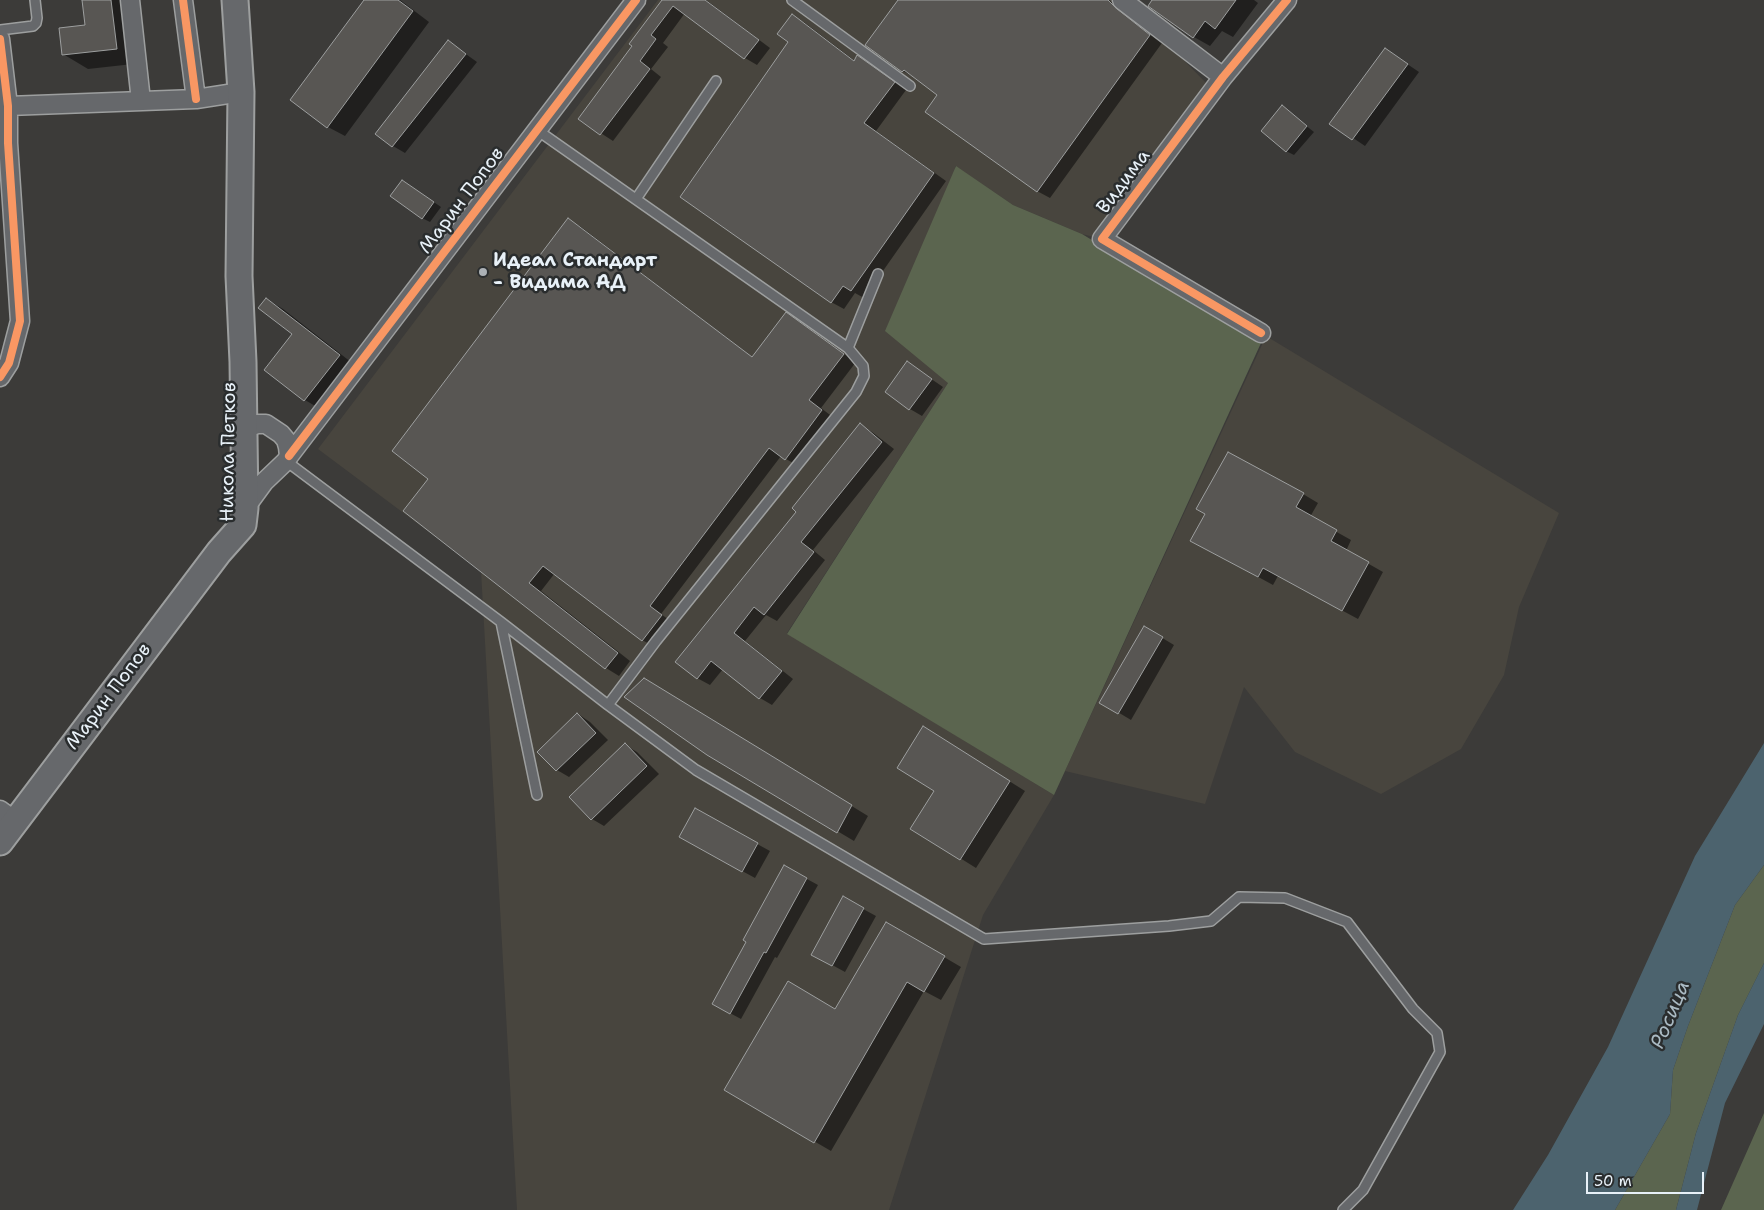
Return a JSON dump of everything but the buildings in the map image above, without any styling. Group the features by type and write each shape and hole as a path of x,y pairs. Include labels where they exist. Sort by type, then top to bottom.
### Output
{"main road":[{"name":"Никола Петков","path":"219,552 243,525 245,508 230,361 239,276 241,92 234,0"},
{"name":"Никола Петков","path":"219,552 231,521 238,450"},
{"name":"Марин Попов","path":"0,842 8,816 219,552"}],"street":[{"path":"130,0 141,101"},
{"path":"183,0 196,99"},
{"name":"Марин Попов","path":"287,458 636,0"},
{"path":"1122,0 1223,76"},
{"name":"Видима","path":"1261,333 1102,239 1223,76 1287,0"},
{"path":"0,39 8,106 4,143 20,322 9,362 0,377"},
{"path":"8,106 196,99 241,92"},
{"path":"274,429 296,427 314,422"},
{"path":"245,508 253,496 287,458 288,447 286,440 266,424 257,424 238,450 262,476 270,476"}],"lane":[{"path":"0,30 32,26 37,18 35,0"},
{"path":"792,0 910,86"},
{"path":"636,199 716,81"},
{"path":"537,130 848,348 863,366 864,376 856,392 656,641 608,705"},
{"path":"848,348 878,274"},
{"path":"287,458 608,705 696,770 984,939 1211,921 1239,897 1285,898 1347,922 1413,1009 1438,1033 1440,1052 1364,1190 1343,1210"},
{"path":"501,622 537,795"}],"shaded area":[{"path":"658,0 1116,0 1154,30 1213,90 1102,239 1082,234 1013,205 955,166 948,383 787,633 1054,795 983,915 889,1210 517,1210 481,571 318,449"},
{"path":"1266,336 1559,513 1519,607 1504,675 1461,749 1381,794 1295,752 1244,687 1205,804 1065,771"}],"green space":[{"path":"956,166 1013,205 1082,234 1261,343 1054,795 787,634 948,383 885,331"},
{"path":"1764,865 1764,963 1738,1015 1696,1133 1676,1210 1615,1210 1670,1114 1673,1070 1688,1026 1735,905"},
{"path":"1764,1113 1764,1210 1721,1210"}],"water":[{"name":"Росица","path":"1764,743 1764,865 1735,905 1688,1026 1673,1070 1670,1114 1615,1210 1513,1210 1548,1155 1608,1047 1695,856"},
{"path":"1764,963 1764,1024 1725,1103 1697,1210 1676,1210 1696,1133 1738,1015"}],"cycle path":[{"path":"183,0 196,99"},
{"path":"289,456 636,0"},
{"path":"1261,333 1102,239 1223,77 1287,0"},
{"path":"0,39 8,106 8,143 20,321 9,363 0,377"}],"place":[{"name":"Идеал Стандарт - Видима АД","path":"483,272"}]}
